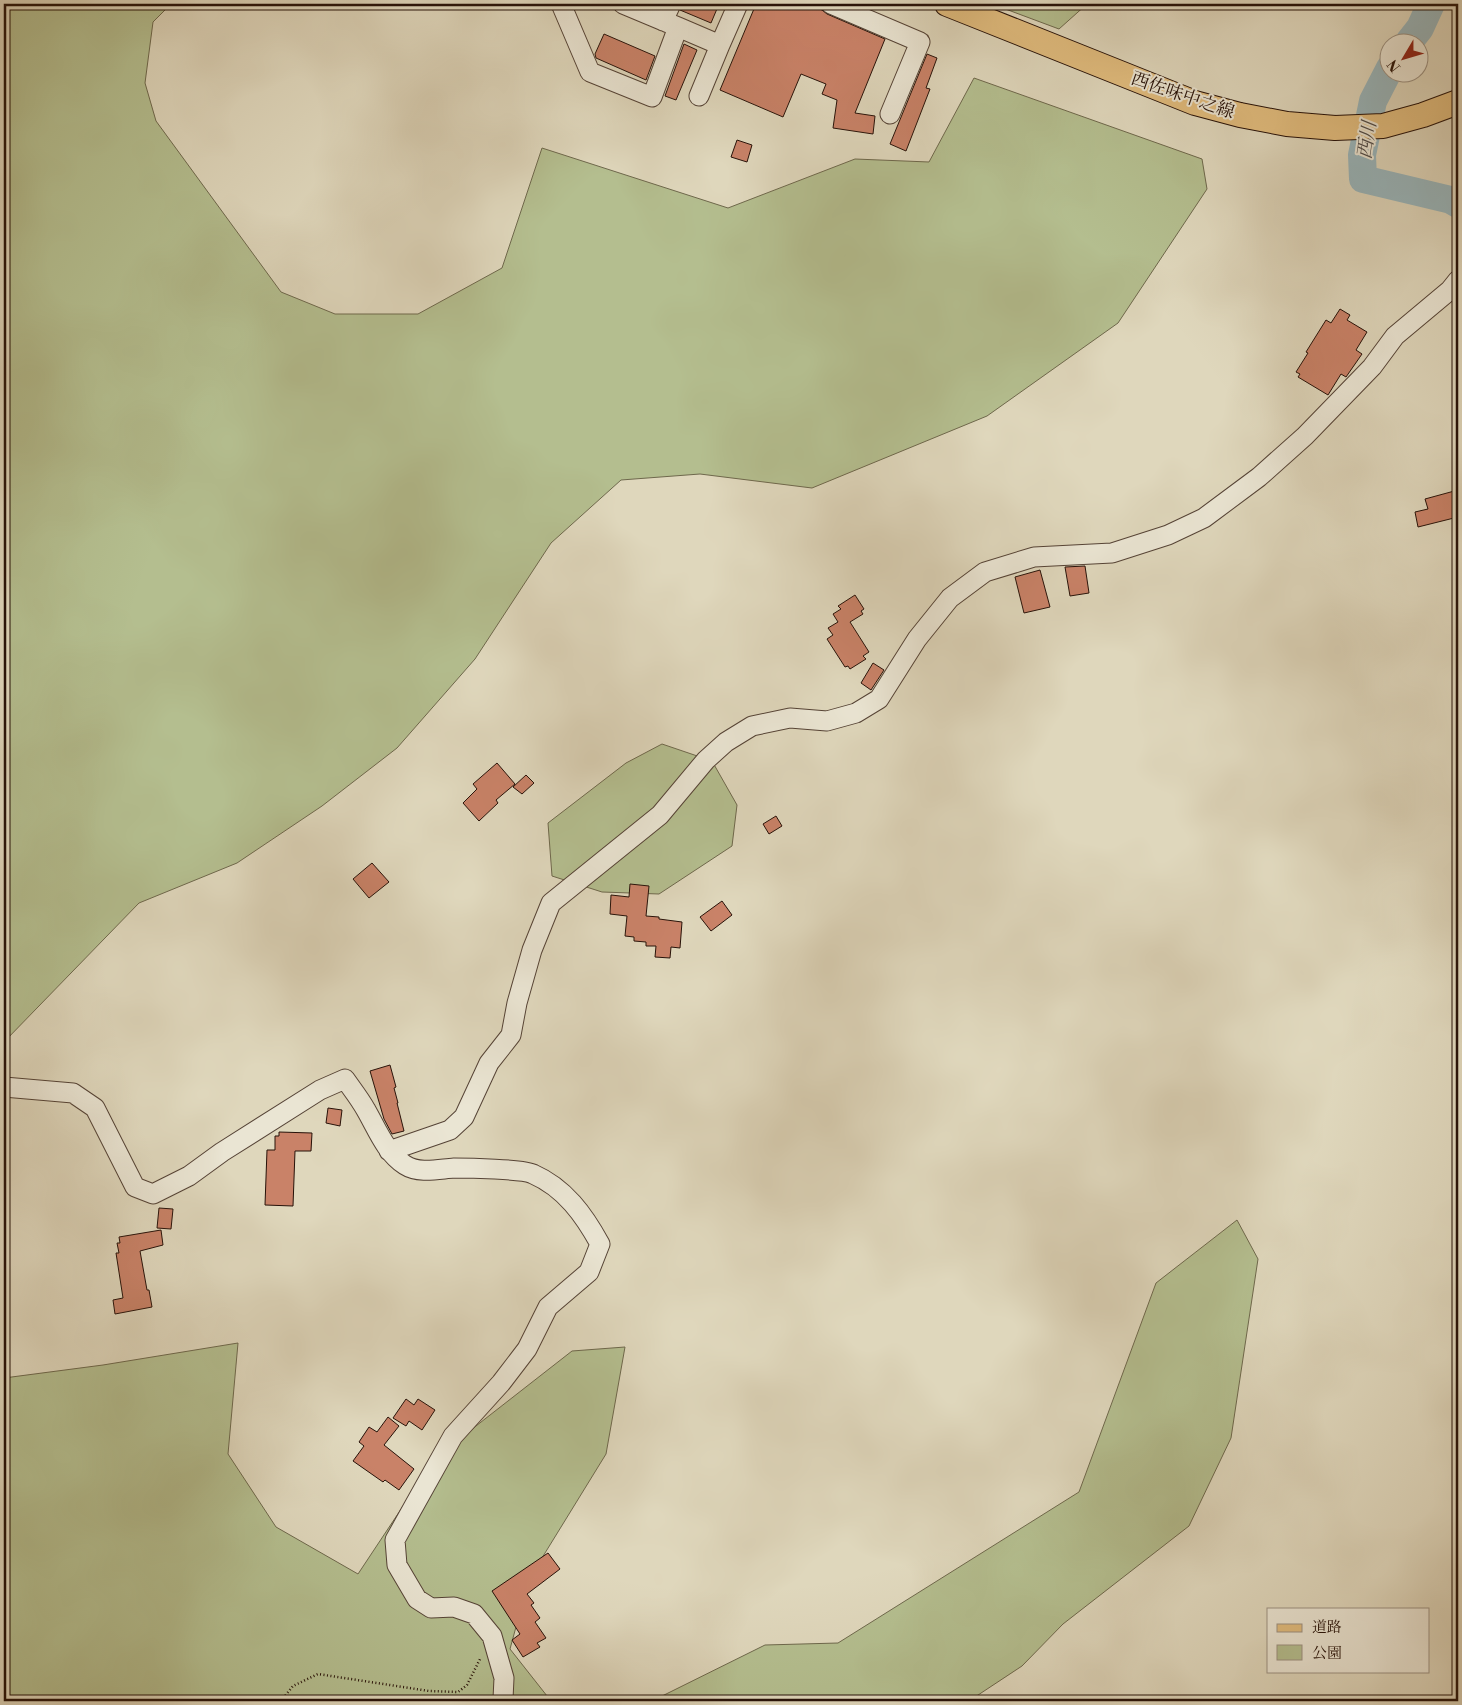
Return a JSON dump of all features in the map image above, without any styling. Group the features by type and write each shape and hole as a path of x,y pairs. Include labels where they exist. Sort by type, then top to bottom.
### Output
{"main road":[{"name":"西佐味中之線","path":"947,4 1195,102 1240,115 1287,124 1335,128 1383,126 1423,115 1458,102"}],"street":[{"path":"562,4 590,72 652,98 671,17"},
{"path":"623,4 671,17 720,45"},
{"path":"699,96 738,4"},
{"path":"831,4 920,42 890,114"},
{"path":"389,1151 450,1130 464,1117 488,1063 511,1035 517,1003 532,950 551,903 660,815 706,760 726,742 752,726 790,718 827,721 856,713 879,698 917,639 950,598 985,572 1034,557 1112,552 1168,535 1204,518 1259,477 1306,436 1372,367 1395,336 1450,290 1458,280"},
{"path":"4,1087 73,1094 95,1108 135,1187 153,1194 189,1176 222,1152 320,1090 345,1079 365,1108 389,1151 403,1164 412,1169 424,1170 464,1168 532,1173 563,1193 587,1221 600,1244 589,1272 548,1307 527,1349 501,1383 453,1436 395,1540 397,1565 417,1599 431,1608 454,1607 474,1614 492,1636 504,1678 502,1701"}],"path":[{"path":"281,1701 293,1686 318,1674 429,1692 458,1692 467,1685 492,1636"}],"green space":[{"path":"4,4 171,4 153,22 145,83 156,121 281,292 335,314 418,314 502,268 542,148 728,208 855,159 929,162 974,78 1202,159 1207,189 1118,323 987,416 812,488 700,474 621,480 551,543 475,659 397,748 322,806 237,863 139,903 4,1042"},
{"path":"992,4 1087,4 1059,29"},
{"path":"662,744 712,761 737,805 732,846 659,894 602,892 552,876 548,823 626,763"},
{"path":"1237,1220 1258,1259 1231,1438 1189,1526 1063,1624 1022,1666 969,1701 652,1701 765,1645 838,1643 1079,1492 1156,1283"},
{"path":"238,1343 228,1454 276,1527 358,1574 435,1458 572,1351 625,1347 606,1454 529,1579 510,1649 551,1701 4,1701 4,1378 103,1365"}],"building":[{"path":"682,4 719,4 711,23 680,10"},
{"path":"756,4 806,4 885,39 855,113 875,116 873,134 833,128 837,100 822,94 826,84 801,74 783,117 720,90"},
{"path":"604,34 655,56 646,80 596,58 595,54"},
{"path":"684,44 697,50 676,100 665,96"},
{"path":"927,54 937,58 926,88 930,89 906,151 890,144"},
{"path":"737,140 752,145 747,162 731,157"},
{"path":"1340,309 1350,315 1347,320 1367,332 1356,350 1362,354 1346,377 1341,374 1328,395 1298,377 1300,374 1296,372 1326,320 1331,323"},
{"path":"1458,490 1458,517 1418,527 1415,512 1428,509 1425,499"},
{"path":"1085,566 1089,593 1070,596 1065,567"},
{"path":"1040,570 1050,607 1024,613 1015,577"},
{"path":"855,595 864,609 861,611 863,614 850,622 869,652 863,656 866,659 850,669 848,666 845,667 827,639 833,635 828,628 838,622 833,614 841,609 838,606"},
{"path":"873,663 884,670 871,690 861,683"},
{"path":"497,763 515,784 496,800 498,803 479,821 463,803 477,789 473,784"},
{"path":"526,775 534,783 522,794 513,787"},
{"path":"776,816 782,826 769,834 763,824"},
{"path":"372,863 389,882 369,898 353,879"},
{"path":"630,884 649,886 646,916 682,922 680,948 671,947 670,958 655,957 656,946 646,946 646,942 634,941 634,937 625,936 627,916 610,914 611,895 629,897"},
{"path":"722,901 732,915 711,931 700,917"},
{"path":"390,1065 404,1131 392,1134 384,1119 370,1071"},
{"path":"328,1108 342,1110 340,1126 326,1123"},
{"path":"279,1132 312,1133 311,1151 295,1151 293,1206 265,1205 267,1150 275,1150 275,1136 279,1136"},
{"path":"159,1208 173,1209 171,1229 157,1228"},
{"path":"161,1230 163,1245 140,1251 152,1307 115,1314 113,1300 123,1298 116,1253 119,1253 117,1243 120,1243 119,1237"},
{"path":"406,1399 414,1405 418,1399 435,1410 422,1430 409,1421 406,1426 393,1418"},
{"path":"388,1417 399,1426 384,1445 414,1469 399,1490 385,1480 383,1482 353,1461 364,1446 359,1442 369,1427 377,1432"},
{"path":"548,1553 560,1569 527,1594 534,1603 531,1605 540,1618 535,1622 546,1638 537,1643 540,1647 523,1657 512,1640 520,1634 492,1591"}],"waterway":[{"name":"西川","path":"1417,32 1431,4"},
{"name":"西川","path":"1383,82 1373,101 1362,155 1363,179 1451,200 1458,204"}]}
